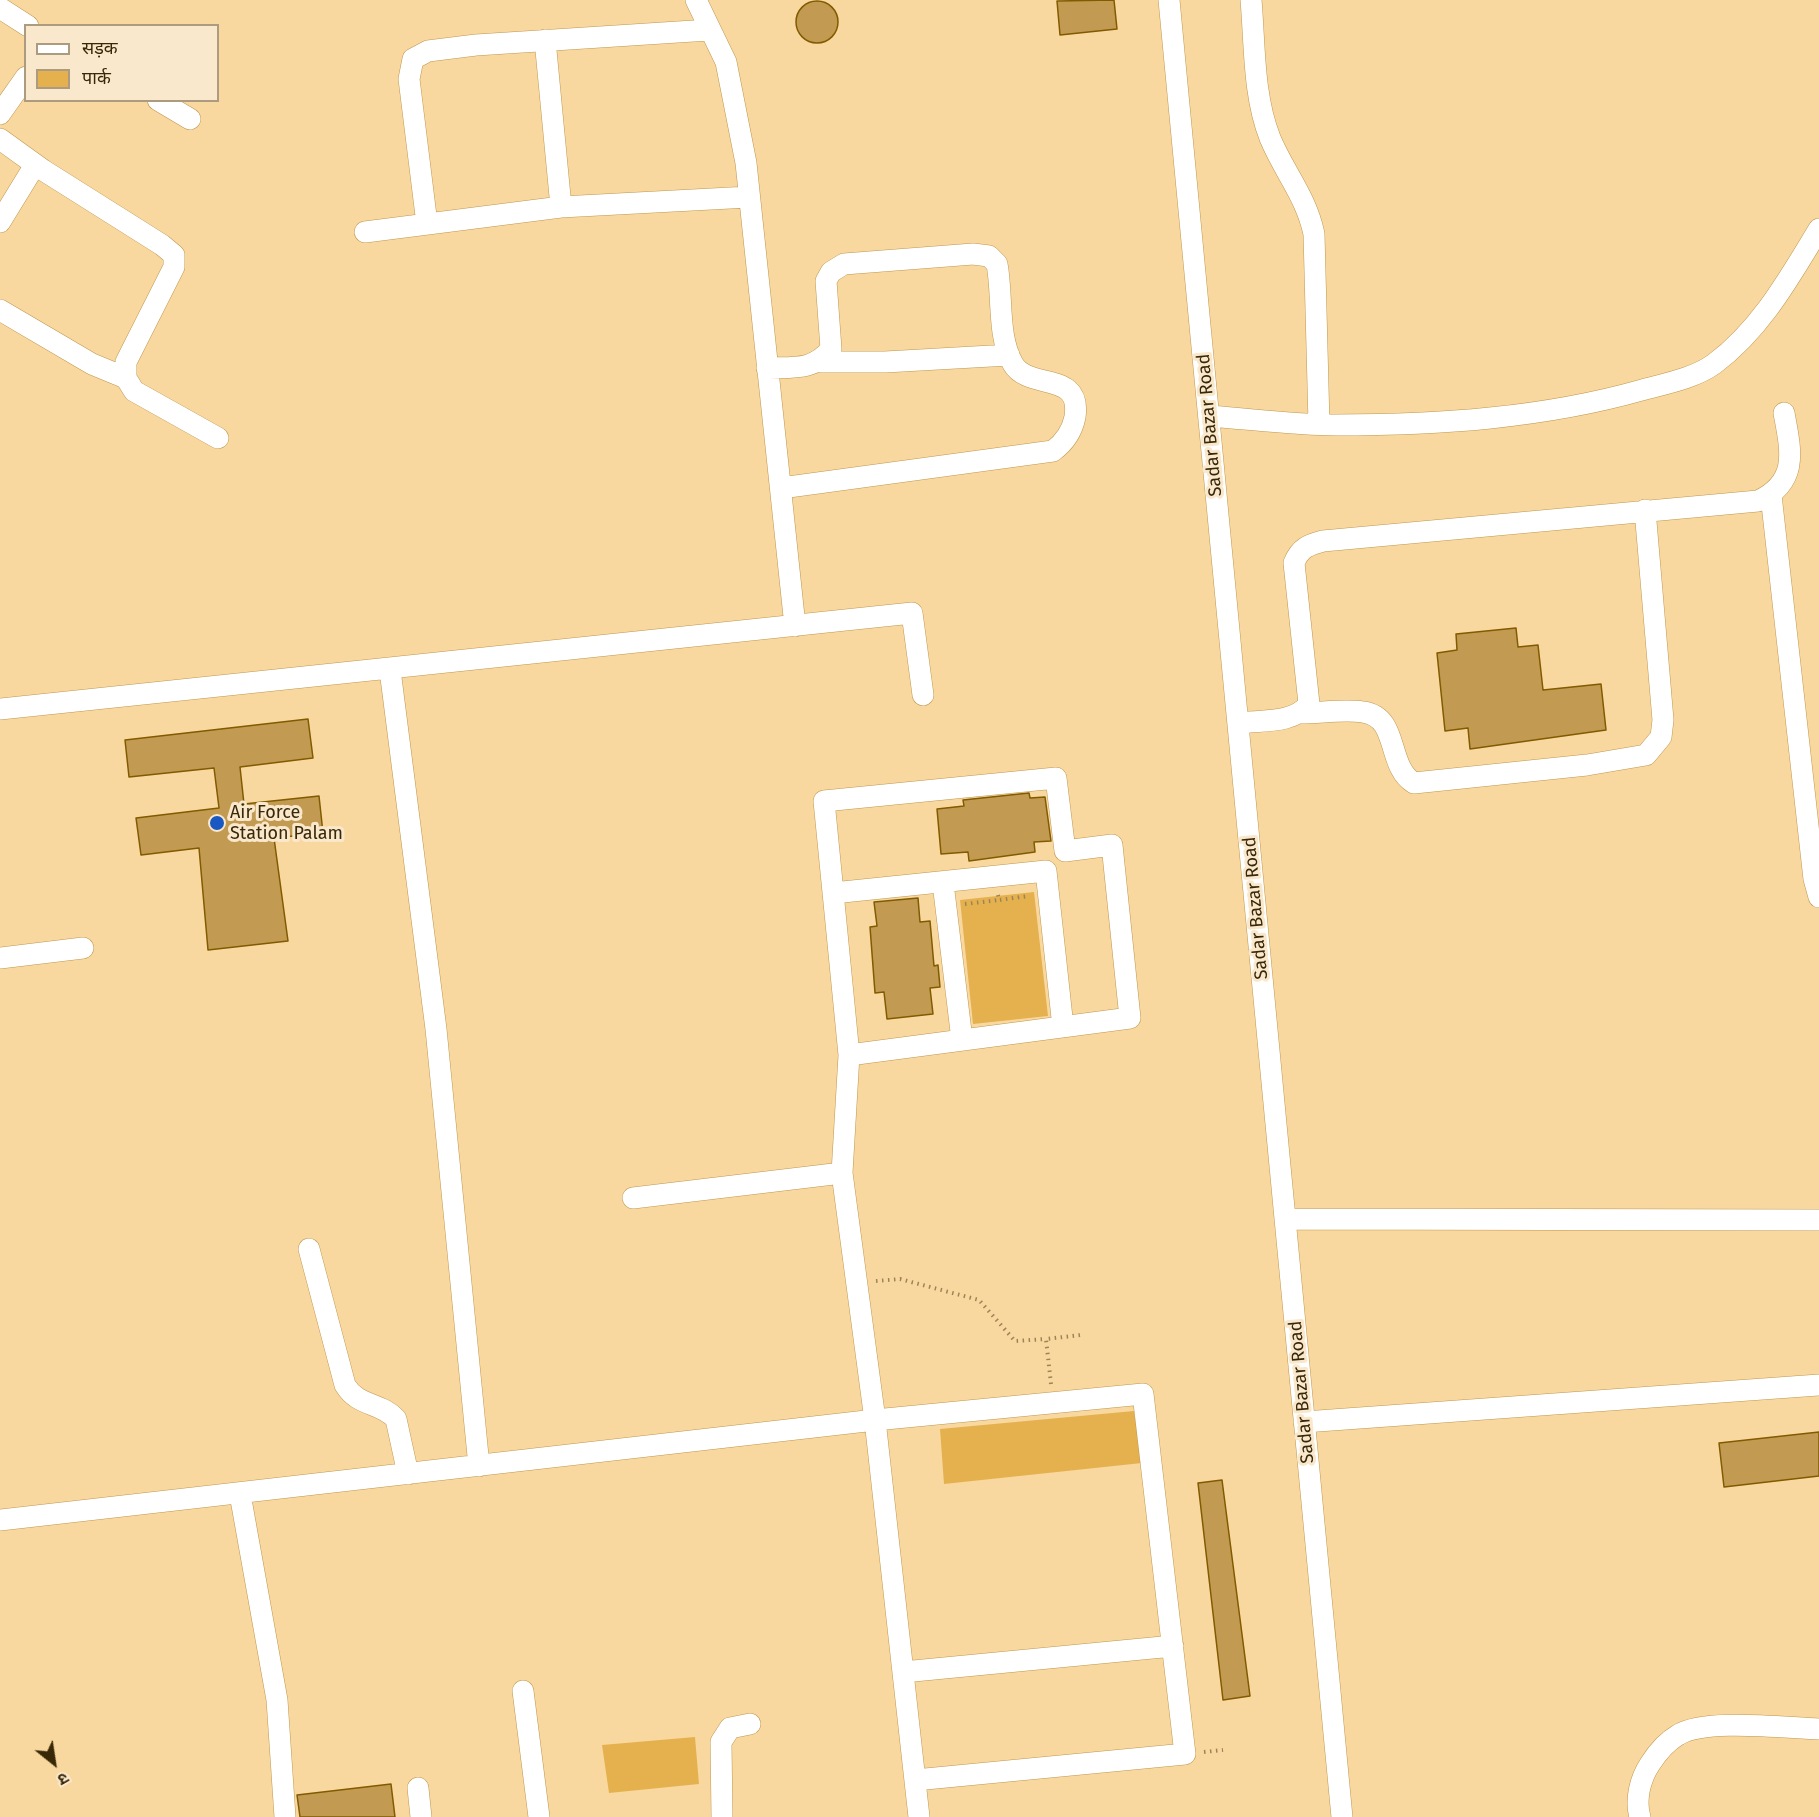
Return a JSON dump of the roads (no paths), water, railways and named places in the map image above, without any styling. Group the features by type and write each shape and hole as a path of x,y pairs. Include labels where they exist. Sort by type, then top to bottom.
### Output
{"street":[{"path":"696,0 726,62 746,164 795,626"},
{"name":"Sadar Bazar Road","path":"1169,0 1342,1817"},
{"path":"1251,0 1263,116 1271,140 1309,211 1314,234 1318,424"},
{"path":"0,8 25,24"},
{"path":"427,224 409,80 413,59 428,51 545,40 709,30"},
{"path":"545,40 561,207"},
{"path":"0,114 24,80"},
{"path":"161,102 190,119"},
{"path":"0,139 35,165 162,245 174,255 174,267 126,362 126,378 134,391 218,438"},
{"path":"0,222 35,165"},
{"path":"365,232 561,207 749,197"},
{"path":"1209,416 1318,424 1508,417 1592,404 1669,382 1712,366 1742,341 1770,307 1819,229"},
{"path":"781,488 1053,451 1072,430 1075,414 1073,396 1065,387 1054,382 1022,374 1009,355 1005,341 997,264 989,256 974,254 844,264 831,272 826,281 831,349 820,362"},
{"path":"0,310 92,364 126,378"},
{"path":"767,368 804,367 820,362 885,362 1009,355"},
{"path":"1301,713 1309,704 1310,694 1294,563 1298,552 1309,545 1645,510 1758,501 1771,495 1783,483 1789,469 1789,442 1784,413"},
{"path":"1771,495 1812,867 1819,897"},
{"path":"1238,723 1292,717 1301,713 1363,712 1376,716 1385,724 1398,768 1403,777 1414,783 1587,765 1646,755 1661,736 1663,720 1645,510"},
{"path":"0,709 286,677 390,669 912,614 923,695"},
{"path":"390,669 436,1029 478,1466"},
{"path":"919,1817 875,1420 842,1173 849,1055 824,801 1056,778 1065,851"},
{"path":"833,893 1046,871 1065,851 1113,845 1130,1018 849,1055"},
{"path":"1046,871 1063,1028"},
{"path":"943,883 962,1041"},
{"path":"0,958 83,948"},
{"path":"633,1198 842,1173"},
{"path":"1285,1219 1819,1220"},
{"path":"309,1249 345,1385 358,1400 386,1411 396,1419 408,1474"},
{"path":"1305,1422 1819,1385"},
{"path":"0,1520 875,1420 1143,1394 1185,1754 915,1780"},
{"path":"240,1494 277,1700 285,1817"},
{"path":"903,1672 1173,1646"},
{"path":"523,1691 539,1817"},
{"path":"722,1817 721,1742 730,1728 750,1724"},
{"path":"1640,1817 1640,1790 1643,1774 1659,1750 1679,1734 1702,1726 1819,1729"},
{"path":"418,1788 421,1817"}],"place":[{"name":"Air Force Station Palam","path":"217,823"}]}
